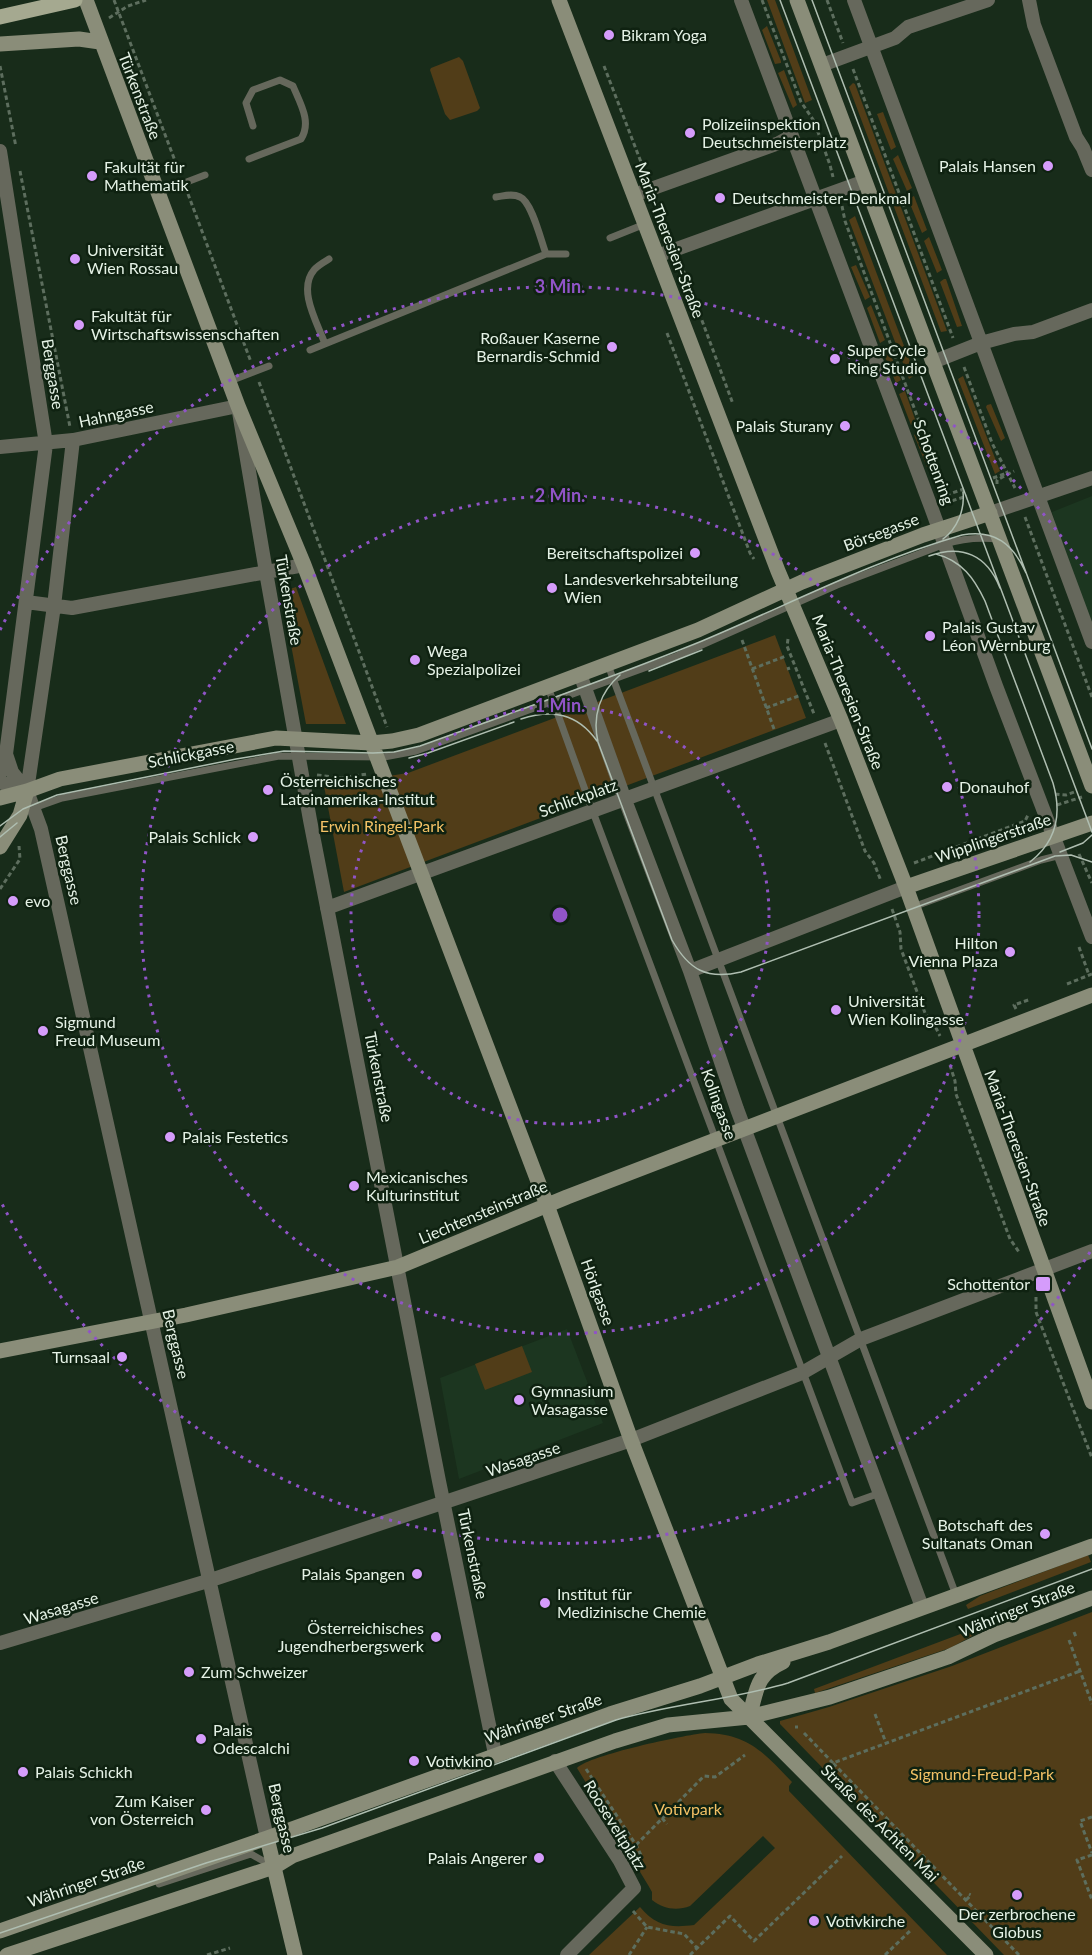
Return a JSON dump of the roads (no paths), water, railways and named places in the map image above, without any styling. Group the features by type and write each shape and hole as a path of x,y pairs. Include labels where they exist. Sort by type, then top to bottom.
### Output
{"main road":[{"path":"0,17 75,0"},
{"name":"Türkenstraße","path":"86,0 238,406 304,565 421,874"},
{"name":"Maria-Theresien-Straße","path":"559,0 786,588 842,720 906,887 1042,1269 1092,1402"},
{"name":"Schottenring","path":"797,0 1092,786"},
{"path":"0,44 79,39 100,42"},
{"name":"Börsegasse","path":"786,588 943,528 990,513"},
{"path":"374,750 392,741 419,735 698,630 786,588"},
{"name":"Schlickgasse","path":"0,798 60,779 276,738 374,750"},
{"path":"0,847 10,835 27,791"},
{"name":"Wipplingerstraße","path":"906,887 1092,823"},
{"name":"Hörlgasse","path":"421,874 731,1699 749,1717"},
{"name":"Liechtensteinstraße","path":"0,1351 153,1321 398,1267 547,1205 1092,994"},
{"name":"Währinger Straße","path":"0,1931 267,1838 495,1754 829,1642 1092,1546"},
{"name":"Währinger Straße","path":"7,1955 274,1867 292,1856 555,1761 668,1725 749,1717 830,1697 948,1657 994,1635 1092,1598"},
{"name":"Währinger Straße","path":"749,1717 759,1680 765,1674 774,1667 829,1642"},
{"name":"Straße des Achten Mai","path":"749,1717 986,1955"},
{"name":"Berggasse","path":"267,1838 295,1955"}],"street":[{"name":"Schottenring","path":"741,0 943,528 945,544 996,686 1092,937"},
{"path":"854,0 1092,642"},
{"path":"822,65 895,38 908,27 988,0"},
{"path":"1029,0 1034,25 1076,137 1092,170"},
{"path":"634,195 792,136"},
{"name":"Berggasse","path":"0,152 46,444 6,754 0,774"},
{"path":"657,256 865,181"},
{"path":"933,362 981,343 1014,334 1033,332 1092,310"},
{"name":"Hahngasse","path":"0,447 73,440 238,406"},
{"name":"Türkenstraße","path":"238,406 301,774 495,1754"},
{"path":"0,782 27,791 54,606 73,440"},
{"name":"Börsegasse","path":"990,513 1092,478"},
{"path":"27,602 72,608 304,565"},
{"name":"Kolingasse","path":"580,674 690,971 744,1129 922,1608"},
{"name":"Schlickplatz","path":"327,908 842,720"},
{"name":"Berggasse","path":"6,754 12,772 27,791 41,829 267,1838"},
{"path":"690,971 906,887"},
{"name":"Wasagasse","path":"0,1643 211,1580 632,1440 802,1373 861,1340 1092,1251"},
{"name":"Rooseveltplatz","path":"555,1761 620,1861 634,1888 567,1955"}],"lane":[{"path":"249,159 301,139 306,131 307,122 293,86 280,80 253,90 246,103 253,126"},
{"path":"158,193 205,175"},
{"path":"496,197 511,194 522,197 529,205 546,254"},
{"path":"610,238 645,224"},
{"path":"310,350 546,254 566,254"},
{"path":"325,344 308,293 308,283 313,270 329,258"},
{"path":"230,381 269,366"},
{"path":"374,750 395,756 430,747 677,656 837,585 945,544 972,538 999,539"},
{"path":"608,664 956,1595"},
{"name":"Kolingasse","path":"548,687 592,812 852,1503 880,1494"},
{"name":"Schlickgasse","path":"19,816 34,808 69,796 255,759 374,750"},
{"path":"913,907 1041,860 1061,855"},
{"name":"Währinger Straße","path":"0,1937 250,1854 274,1867"}],"tram line":[{"path":"780,0 1092,832"},
{"path":"812,0 1092,749"},
{"path":"943,539 959,518 963,506 963,492"},
{"path":"0,826 23,809 57,795 236,759 284,751 373,753 394,752 420,746 667,655 863,570 962,535 984,534 1002,541 1015,554 1026,573"},
{"path":"929,556 952,551 972,555 988,567 1000,588"},
{"path":"936,554 953,561 966,571 981,593 1053,783 1057,806 1055,827 1046,846 1030,862"},
{"path":"649,671 702,650"},
{"path":"620,675 607,689 599,705 596,723 598,742 672,940 685,959 700,970 718,975 741,972 1055,856 1071,855 1092,862"},
{"path":"521,719 543,714 563,716 581,724 597,741"},
{"path":"409,758 514,722"},
{"path":"0,837 17,823"},
{"path":"1060,852 1083,843 1092,835"},
{"path":"0,1933 206,1863 322,1828 616,1720 788,1683 1092,1569"}],"place":[{"name":"Bikram Yoga","path":"609,35"},
{"name":"Polizeiinspektion Deutschmeisterplatz","path":"690,133"},
{"name":"Palais Hansen","path":"1048,166"},
{"name":"Fakultät für Mathematik","path":"92,176"},
{"name":"Deutschmeister-Denkmal","path":"720,198"},
{"name":"Universität Wien Rossau","path":"75,259"},
{"name":"Fakultät für Wirtschaftswissenschaften","path":"79,325"},
{"name":"Roßauer Kaserne Bernardis-Schmid","path":"612,347"},
{"name":"SuperCycle Ring Studio","path":"835,359"},
{"name":"Palais Sturany","path":"845,426"},
{"name":"Bereitschaftspolizei","path":"695,553"},
{"name":"Landesverkehrsabteilung Wien","path":"552,588"},
{"name":"Palais Gustav Léon Wernburg","path":"930,636"},
{"name":"Wega Spezialpolizei","path":"415,660"},
{"name":"Donauhof","path":"947,787"},
{"name":"Österreichisches Lateinamerika-Institut","path":"268,790"},
{"name":"Palais Schlick","path":"253,837"},
{"name":"evo","path":"13,901"},
{"name":"Hilton Vienna Plaza","path":"1010,952"},
{"name":"Universität Wien Kolingasse","path":"836,1010"},
{"name":"Sigmund Freud Museum","path":"43,1031"},
{"name":"Palais Festetics","path":"170,1137"},
{"name":"Mexicanisches Kulturinstitut","path":"354,1186"},
{"name":"Schottentor","path":"1043,1284"},
{"name":"Turnsaal","path":"122,1357"},
{"name":"Gymnasium Wasagasse","path":"519,1400"},
{"name":"Botschaft des Sultanats Oman","path":"1045,1534"},
{"name":"Palais Spangen","path":"417,1574"},
{"name":"Institut für Medizinische Chemie","path":"545,1603"},
{"name":"Österreichisches Jugendherbergswerk","path":"436,1637"},
{"name":"Zum Schweizer","path":"189,1672"},
{"name":"Palais Odescalchi","path":"201,1739"},
{"name":"Votivkino","path":"414,1761"},
{"name":"Palais Schickh","path":"23,1772"},
{"name":"Zum Kaiser von Österreich","path":"206,1810"},
{"name":"Palais Angerer","path":"539,1858"},
{"name":"Der zerbrochene Globus","path":"1017,1895"},
{"name":"Votivkirche","path":"814,1921"}],"park label":[{"name":"Erwin Ringel-Park","path":"382,826"},
{"name":"Sigmund-Freud-Park","path":"982,1774"},
{"name":"Votivpark","path":"688,1809"}]}
